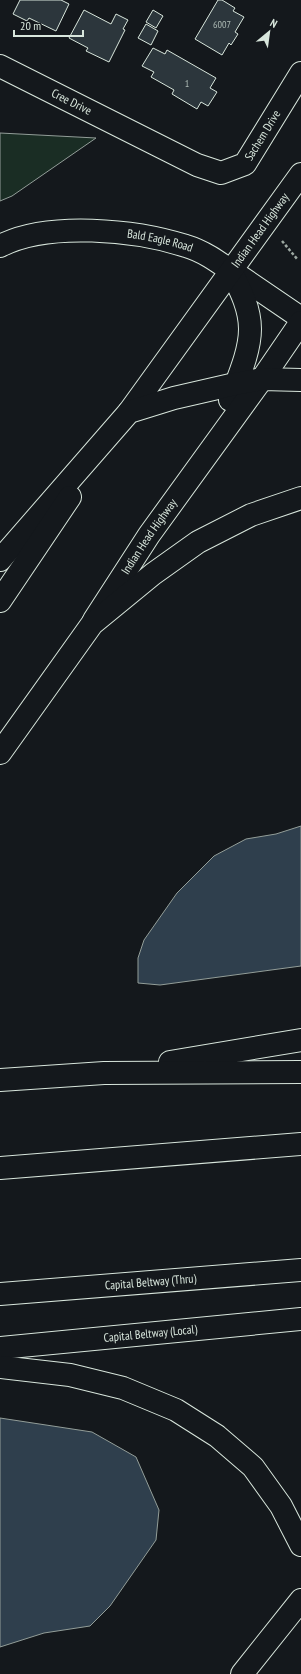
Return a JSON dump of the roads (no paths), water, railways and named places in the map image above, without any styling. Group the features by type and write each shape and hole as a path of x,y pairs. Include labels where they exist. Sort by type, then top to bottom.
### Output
{"main road":[{"name":"Cree Drive","path":"0,66 144,138"},
{"name":"Sachem Drive","path":"144,138 197,165 221,173 245,164 301,73"},
{"name":"Indian Head Highway","path":"0,601 129,412 301,174"},
{"name":"Bald Eagle Road","path":"0,246 8,242 40,234 91,230 138,235 186,246 205,254 301,318"},
{"path":"214,446 246,352 250,328 243,294 231,271"},
{"name":"Indian Head Highway","path":"0,753 92,624 149,535 262,379 301,322"},
{"path":"0,560 129,412 174,398 235,384 262,379 301,380"},
{"path":"92,624 153,574 198,542 251,515 301,498"},
{"path":"104,1073 301,1040"},
{"path":"0,1080 104,1073 301,1072"},
{"path":"0,1168 301,1144"},
{"name":"Capital Beltway (Thru)","path":"0,1294 301,1270"},
{"name":"Capital Beltway (Local)","path":"0,1348 301,1319"},
{"path":"0,1367 70,1375 123,1388 176,1410 217,1436 253,1467 281,1506 301,1545"},
{"path":"242,1674 301,1600"}],"water":[{"path":"301,826 301,966 160,985 138,983 138,958 144,940 177,893 214,856 246,839 276,834"},
{"path":"0,1418 92,1432 136,1457 159,1510 156,1540 110,1606 90,1626 44,1633 0,1647"}]}
